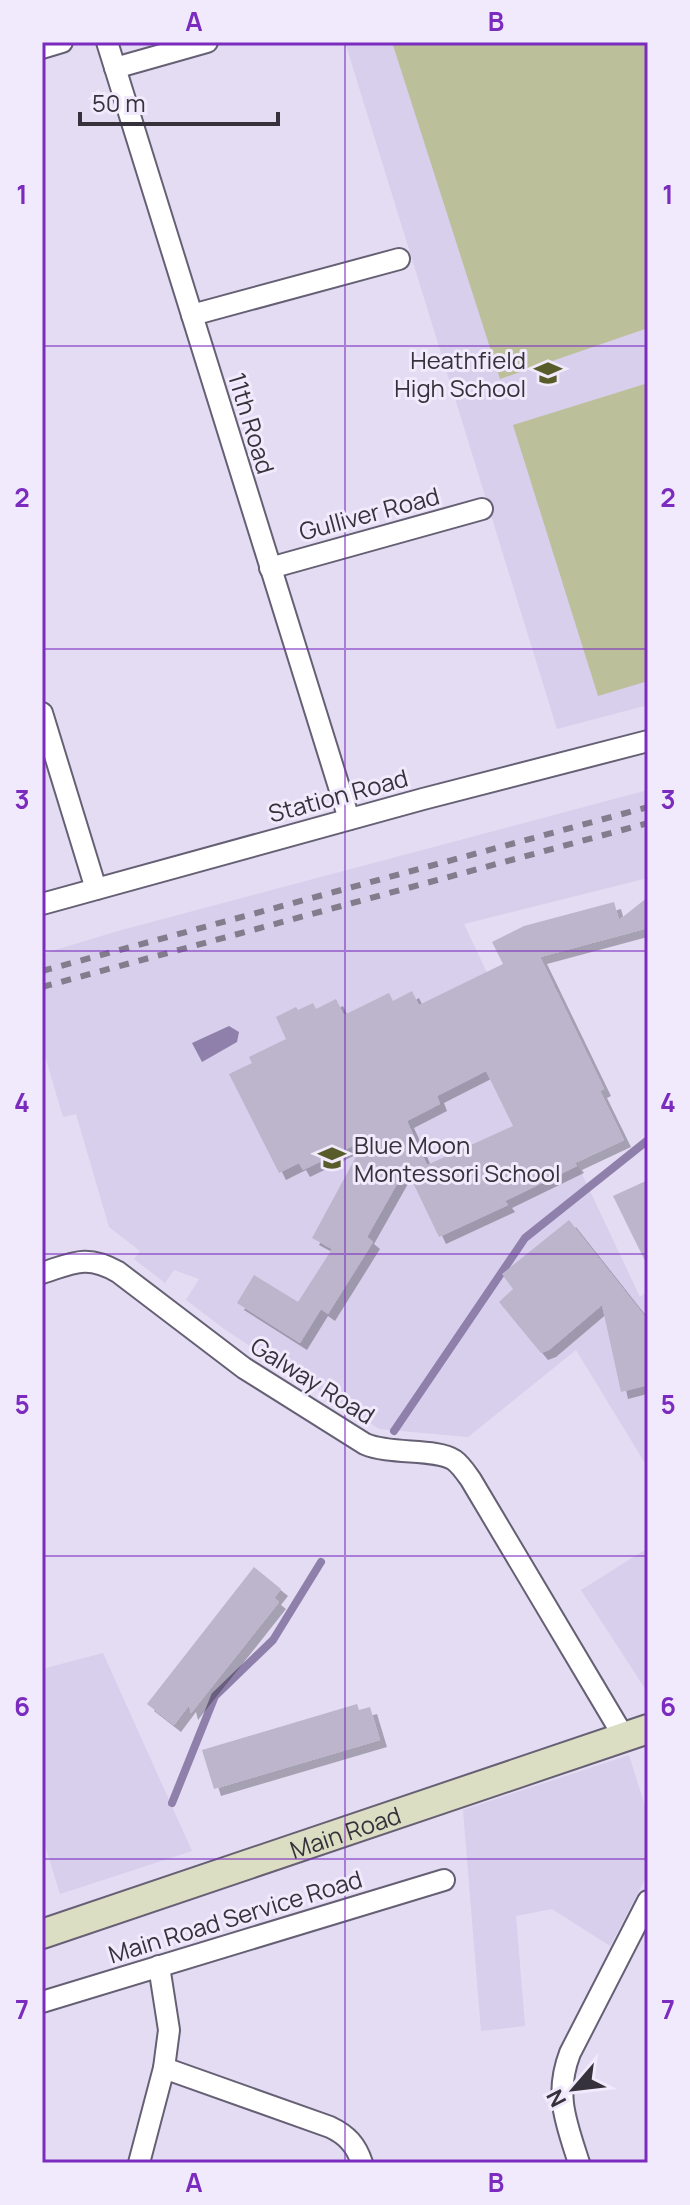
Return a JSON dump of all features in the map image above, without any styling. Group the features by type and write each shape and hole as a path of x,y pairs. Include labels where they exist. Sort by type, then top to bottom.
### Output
{"main road":[{"name":"Main Road","path":"42,1934 636,1733"}],"street":[{"path":"42,48 62,42"},
{"name":"11th Road","path":"107,42 349,819"},
{"path":"115,68 207,42"},
{"path":"192,315 399,259"},
{"name":"Gulliver Road","path":"270,568 482,509"},
{"path":"42,713 96,889"},
{"name":"Station Road","path":"42,904 648,741"},
{"name":"Galway Road","path":"42,1273 82,1261 101,1262 244,1368 365,1444 381,1450 441,1456 456,1461 636,1733"},
{"name":"Main Road Service Road","path":"42,2002 444,1880"},
{"path":"579,2163 564,2114 561,2092 563,2073 570,2053 648,1901"},
{"path":"139,2163 164,2068 169,2030 159,1966"},
{"path":"164,2068 343,2133 354,2144 362,2163"}],"shaded area":[{"name":"Heathfield High School","path":"345,42 648,42 648,705 557,729"},
{"name":"Blue Moon Montessori School","path":"648,790 648,878 464,924 640,1297 648,1291 648,1468 576,1350 468,1437 379,1429 227,1331 186,1300 199,1279 174,1270 165,1283 134,1259 140,1251 109,1227 76,1114 63,1117 42,1046 42,954"},
{"path":"229,1026 239,1032 237,1042 202,1062 192,1043"},
{"path":"648,1548 648,1689 646,1690 581,1590"},
{"path":"103,1653 192,1851 60,1894 42,1836 42,1669"},
{"path":"629,1755 648,1816 648,1874 610,1946 552,1909 516,1916 525,2026 481,2031 463,1810"}],"green space":[{"path":"392,42 648,42 648,328 500,379"},
{"path":"648,383 648,681 598,696 513,425"}],"building":[{"path":"648,897 648,928 540,957 604,1089 600,1091 624,1140 505,1201 508,1205 439,1237 406,1168 367,1237 373,1242 328,1314 321,1309 300,1343 237,1303 254,1275 298,1302 332,1249 312,1238 365,1140 303,1170 299,1163 279,1173 229,1074 252,1063 249,1057 286,1039 276,1017 313,1003 316,1009 336,999 344,1015 389,993 393,1001 412,991 419,1005 503,964 492,942 524,926 614,902 619,920","holes":["486,1071 513,1126 427,1165 407,1121 440,1104 437,1096"]},
{"path":"648,1180 648,1267 613,1196"},
{"path":"569,1220 648,1320 648,1385 621,1392 602,1305 549,1350 541,1353 499,1302 513,1289 502,1274"},
{"path":"254,1567 281,1589 274,1598 279,1602 191,1713 189,1705 174,1725 147,1704"},
{"path":"357,1704 359,1710 370,1707 380,1740 214,1789 202,1750"}],"waterway":[{"path":"394,1431 525,1238 648,1140"},
{"path":"172,1803 215,1696 273,1640 321,1562"}],"railway":[{"path":"42,971 648,807"},
{"path":"42,987 648,823"}],"place":[{"name":"Heathfield High School","path":"548,373"},
{"name":"Blue Moon Montessori School","path":"332,1158"}]}
